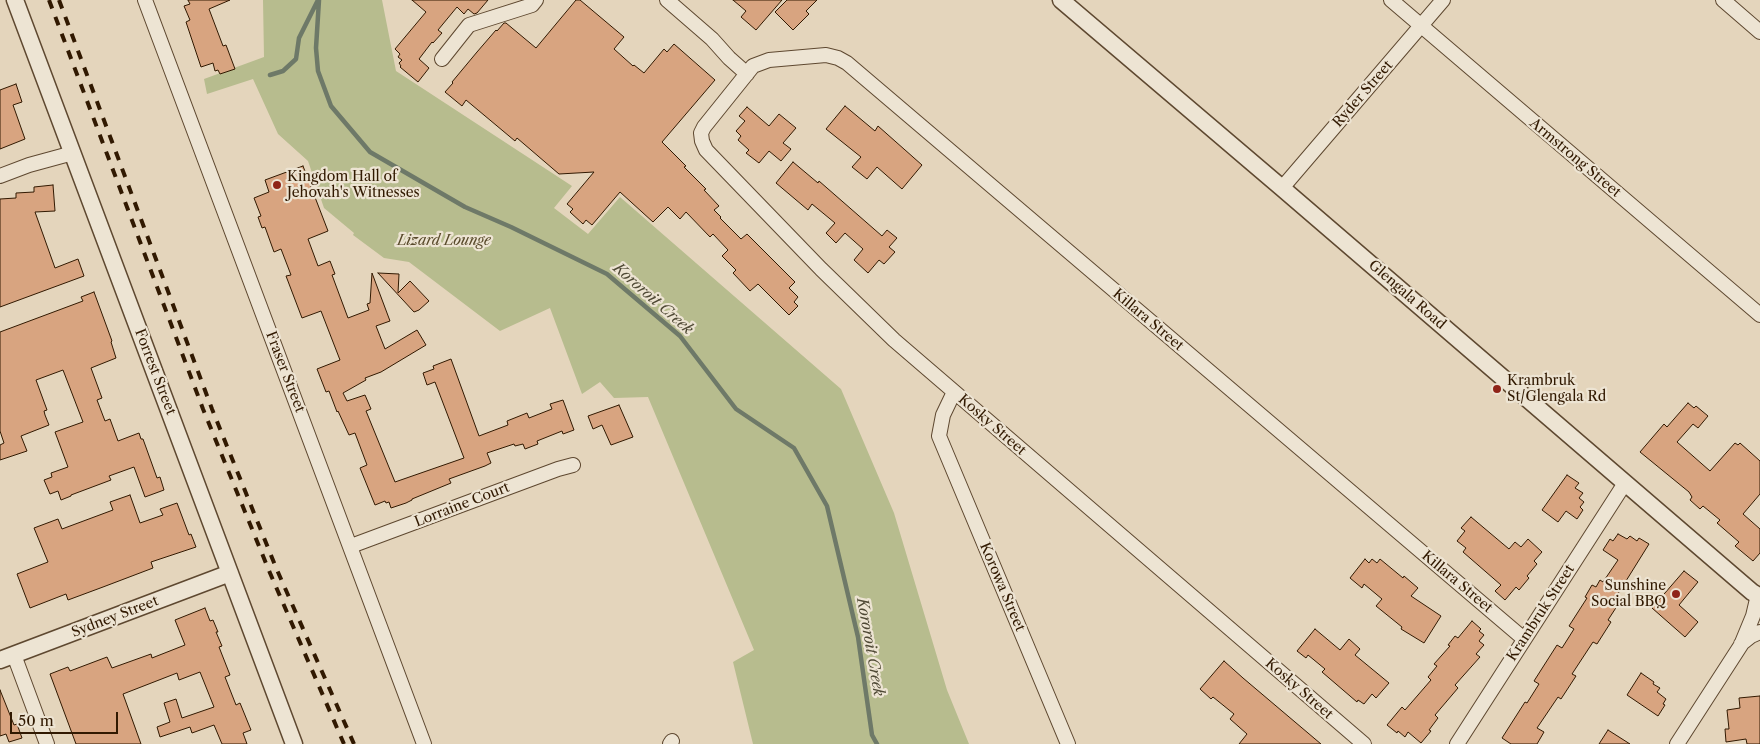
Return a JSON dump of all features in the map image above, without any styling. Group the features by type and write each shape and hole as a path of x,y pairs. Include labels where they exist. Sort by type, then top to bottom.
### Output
{"street":[{"name":"Forrest Street","path":"15,0 294,744"},
{"name":"Fraser Street","path":"145,0 352,546 424,744"},
{"path":"442,59 468,25 532,5 536,0"},
{"path":"667,0 712,39 729,58 750,70"},
{"name":"Glengala Road","path":"1061,0 1757,598"},
{"name":"Armstrong Street","path":"1391,0 1760,315"},
{"name":"Ryder Street","path":"1282,188 1443,0"},
{"path":"1723,0 1760,32"},
{"name":"Killara Street","path":"750,70 769,60 826,54 847,63 1524,639"},
{"name":"Kosky Street","path":"750,70 704,127 701,133 706,150 821,269 894,340 1364,744"},
{"path":"0,176 71,148"},
{"name":"Korowa Street","path":"959,397 943,415 939,436 1068,744"},
{"name":"Lorraine Court","path":"352,546 573,464"},
{"name":"Krambruk Street","path":"1457,744 1625,483"},
{"name":"Sydney Street","path":"7,657 230,573"},
{"path":"1678,744 1741,645 1753,616 1757,598"},
{"path":"1741,645 1751,636 1760,632"},
{"path":"7,657 47,744"}],"green space":[{"name":"Lizard Lounge","path":"263,0 382,0 396,71 572,186 554,208 588,234 620,197 841,389 894,513 947,690 969,744 753,744 733,662 754,650 648,397 614,398 600,382 582,394 550,308 500,331 409,262 384,258 353,235 354,233 324,208 308,161 278,134 253,79 207,94 204,79 264,57"}],"building":[{"path":"188,0 230,0 209,9 223,46 226,45 235,69 220,74 218,70 215,71 213,63 201,67 186,22 190,20 184,6 190,4"},
{"path":"412,0 488,0 474,14 468,9 464,14 457,7 438,30 442,33 432,42 419,59 429,68 418,82 400,67 399,63 402,60 398,57 400,54 395,49 426,12"},
{"path":"576,0 580,0 624,37 614,49 644,73 664,49 667,52 674,44 715,80 662,142 686,166 684,167 706,189 704,190 719,206 714,210 720,218 741,239 747,234 795,282 789,288 798,297 794,302 798,306 789,315 758,284 750,291 733,273 736,270 722,256 728,250 713,234 710,237 686,212 680,219 668,207 653,222 620,192 592,225 586,220 583,224 570,212 573,209 567,204 594,172 559,174 517,138 515,141 466,100 462,106 445,92 477,52 504,23 536,48"},
{"path":"733,0 782,0 756,30 741,17 746,11"},
{"path":"787,0 817,0 806,11 809,14 793,30 775,12"},
{"path":"16,84 22,102 13,105 25,139 0,149 0,90"},
{"path":"845,106 875,131 878,126 922,165 902,189 877,167 867,179 852,167 861,157 826,129"},
{"path":"747,107 769,126 779,114 796,128 783,143 791,149 781,161 769,151 759,163 746,153 749,150 738,140 741,136 736,131 745,121 739,116"},
{"path":"793,162 818,183 819,181 882,236 887,230 897,238 889,247 895,252 884,264 879,260 868,273 854,260 863,249 845,233 836,243 826,233 835,223 812,204 808,210 776,183"},
{"path":"303,166 328,231 308,239 318,266 330,261 335,274 332,275 348,318 369,310 367,304 370,303 372,273 390,321 376,326 385,349 417,330 426,345 381,372 365,378 366,380 343,393 347,401 365,395 371,409 366,411 395,482 464,458 435,382 427,385 423,373 434,369 433,366 451,359 479,436 508,425 507,421 527,413 529,418 552,409 550,404 563,400 574,430 563,434 562,431 537,441 538,444 525,449 523,444 515,446 514,444 487,453 491,463 449,479 451,483 391,508 389,502 386,503 385,501 375,505 360,468 367,465 355,433 349,435 329,391 326,392 317,369 340,360 321,311 302,318 286,276 291,275 281,249 274,252 265,227 262,228 258,217 261,216 254,198 269,192 265,180"},
{"path":"53,185 55,211 35,212 55,268 78,259 84,276 0,307 0,199 16,198 16,193 34,192 34,187"},
{"path":"378,273 399,274 398,293 410,281 429,301 414,312"},
{"path":"94,292 112,341 116,358 91,368 102,398 97,400 105,421 110,419 118,441 139,433 141,439 143,439 157,478 160,477 164,490 145,497 134,467 109,476 111,480 61,500 58,491 50,494 44,480 52,477 51,473 68,467 55,432 83,422 63,370 36,380 47,410 44,411 49,425 21,436 27,451 0,460 0,445 4,443 0,431 0,332 83,301 81,297"},
{"path":"1688,403 1694,408 1696,406 1708,416 1698,428 1693,424 1677,442 1710,471 1735,443 1738,445 1740,443 1760,461 1760,494 1743,514 1760,529 1760,553 1753,561 1735,546 1739,542 1717,523 1720,520 1703,506 1700,509 1690,500 1692,497 1689,492 1640,452 1664,424 1667,427"},
{"path":"619,405 633,437 611,445 602,425 593,429 588,416"},
{"path":"1567,475 1579,483 1575,488 1583,493 1579,498 1584,502 1580,507 1583,510 1577,519 1566,511 1558,522 1542,510"},
{"path":"130,495 140,523 163,515 160,509 177,503 189,535 191,534 196,547 151,562 153,568 68,600 66,594 30,608 17,574 48,562 34,528 58,519 62,529 113,510 110,502"},
{"path":"1471,517 1509,549 1515,542 1521,547 1528,539 1542,552 1534,561 1537,564 1527,576 1529,578 1519,590 1516,587 1505,600 1495,591 1501,585 1463,552 1466,548 1457,541 1465,531 1461,528"},
{"path":"1618,534 1627,539 1630,536 1637,541 1639,538 1649,544 1616,597 1621,600 1608,620 1611,622 1597,644 1593,642 1572,674 1576,676 1561,699 1558,697 1537,728 1544,732 1537,744 1511,744 1502,738 1539,684 1534,681 1557,645 1562,648 1574,629 1569,626 1587,598 1585,597 1592,585 1596,587 1600,580 1603,582 1618,560 1603,550 1610,539 1613,541"},
{"path":"1365,559 1369,563 1372,559 1377,563 1380,559 1403,578 1404,576 1418,588 1411,596 1441,616 1424,643 1401,629 1402,627 1376,606 1382,599 1364,584 1362,588 1350,578"},
{"name":"Sunshine Social BBQ","path":"1684,571 1698,582 1679,605 1698,622 1685,637 1652,608"},
{"path":"205,608 210,621 213,620 218,632 216,632 222,646 219,647 230,675 225,677 236,705 240,703 251,730 243,733 247,744 222,744 214,725 192,733 190,727 160,737 157,727 170,722 164,703 176,699 182,718 214,707 200,672 179,680 177,673 123,694 141,744 76,744 50,674 68,667 70,671 107,657 112,668 151,654 152,658 185,645 175,620"},
{"path":"1472,621 1481,629 1479,631 1484,635 1479,641 1484,645 1476,654 1480,657 1455,685 1458,688 1435,715 1438,718 1429,730 1431,731 1421,743 1408,732 1405,737 1398,731 1397,733 1387,725 1402,707 1405,710 1431,680 1428,677 1437,666 1434,664 1450,646 1448,645 1455,636 1458,638"},
{"path":"1315,629 1340,650 1349,639 1360,649 1355,655 1389,683 1376,698 1372,694 1364,704 1358,700 1357,702 1322,672 1325,669 1308,655 1306,658 1297,651"},
{"path":"1224,661 1321,744 1239,744 1247,734 1230,719 1234,714 1213,697 1211,699 1200,689"},
{"path":"1641,673 1660,688 1657,692 1666,699 1663,704 1665,705 1658,716 1627,695"},
{"path":"0,690 14,725 17,724 22,738 9,742 6,734 0,736"},
{"path":"1760,696 1760,744 1747,744 1746,739 1726,742 1725,729 1729,729 1727,710 1740,708 1739,698"},
{"path":"1608,730 1630,744 1599,744"}],"waterway":[{"path":"270,75 283,71 296,59 299,38 318,0"},
{"name":"Kororoit Creek","path":"319,0 316,48 318,71 331,106 370,152 465,207 511,227 607,274 680,336 736,409 794,448 827,506 858,637 872,735 877,744"}],"railway":[{"path":"49,0 203,409 270,573 344,744"},
{"path":"59,0 212,409 277,570 354,744"}],"place":[{"name":"Kingdom Hall of Jehovah's Witnesses","path":"277,185"},
{"name":"Krambruk St/Glengala Rd","path":"1497,389"},
{"name":"Sunshine Social BBQ","path":"1676,594"}]}
